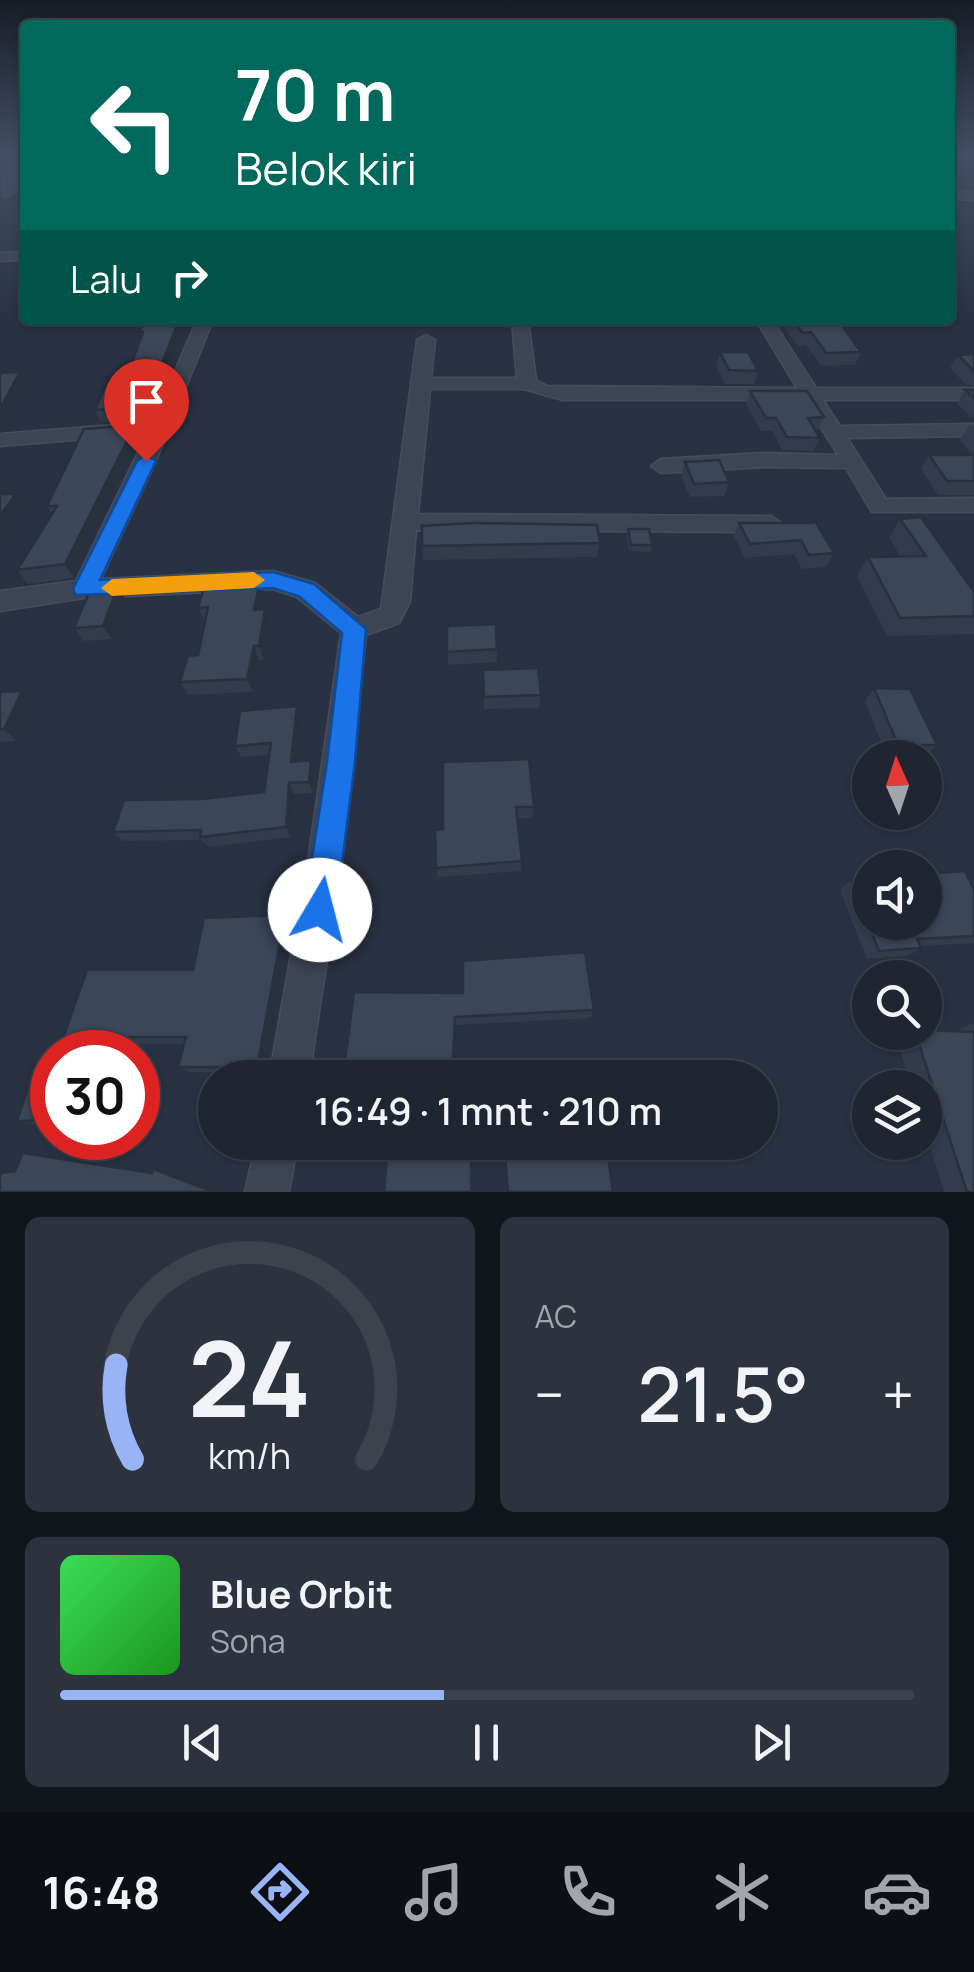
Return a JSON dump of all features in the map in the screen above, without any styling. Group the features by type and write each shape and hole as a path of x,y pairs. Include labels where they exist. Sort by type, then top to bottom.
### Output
{"street":[{"path":"84,589 203,325"},
{"path":"521,325 527,383"},
{"path":"767,325 880,507 974,505"},
{"path":"354,629 379,622 395,611 426,340"},
{"path":"420,384 527,383 542,391 563,394 974,394"},
{"path":"0,440 160,427"},
{"path":"832,432 974,430"},
{"path":"661,466 730,465 756,460 850,462"},
{"path":"904,506 926,537"},
{"path":"406,522 787,524"},
{"path":"0,601 84,589 273,580 306,590 354,629"},
{"path":"292,1060 320,910 341,762 354,629"},
{"path":"268,1192 273,1160"}],"building":[{"path":"142,325 177,325 145,406 95,410 108,380 126,379 143,332 139,332"},
{"path":"796,325 842,325 861,352 826,353 811,332 803,333"},
{"path":"720,352 748,352 758,371 729,370"},
{"path":"974,354 974,371 958,355"},
{"path":"20,372 0,409 0,373"},
{"path":"750,391 807,391 824,417 808,418 820,438 787,437 776,418 766,418"},
{"path":"135,425 65,564 17,570 57,506 47,506 84,429"},
{"path":"929,455 974,455 974,481 947,481"},
{"path":"719,460 729,482 694,484 685,462"},
{"path":"0,494 16,494 0,515"},
{"path":"921,517 974,592 974,616 900,618 868,557 926,556 900,519"},
{"path":"815,521 834,553 809,555 801,540 750,544 739,523 812,523"},
{"path":"597,525 600,543 422,546 422,526"},
{"path":"628,529 649,529 652,545 631,545"},
{"path":"260,582 254,610 265,609 259,646 254,646 247,679 180,682 188,656 198,655 208,607 198,608 205,584"},
{"path":"118,586 103,626 74,628 91,588"},
{"path":"496,624 497,649 447,652 447,626"},
{"path":"538,668 541,695 484,697 483,670"},
{"path":"874,688 910,689 935,740 896,740"},
{"path":"22,691 4,729 0,729 0,692"},
{"path":"297,706 291,762 311,760 309,782 289,783 286,827 200,837 201,830 113,832 124,800 202,799 264,792 271,743 235,746 240,711"},
{"path":"529,759 534,807 516,807 522,861 436,868 435,830 443,829 443,762"},
{"path":"965,871 974,890 974,936 942,938 942,873"},
{"path":"285,915 258,1060 198,1060 198,1067 178,1067 186,1037 160,1037 160,1030 66,1030 87,970 193,970 204,918"},
{"path":"875,940 917,940 921,948 879,951"},
{"path":"585,952 594,1010 455,1017 453,1060 345,1060 354,992 463,993 463,961"},
{"path":"942,1031 974,1032 974,1192 967,1192 942,1115 942,1070 927,1070 921,1050 942,1050"},
{"path":"30,1082 30,1121 17,1121"},
{"path":"23,1153 30,1154 30,1160 68,1160 152,1173 153,1169 214,1192 0,1192 0,1173 15,1171"},
{"path":"387,1160 471,1160 471,1192 384,1192"},
{"path":"505,1160 609,1160 613,1192 508,1192"}],"slow traffic":[{"path":"112,588 254,580"}],"route":[{"path":"146,461 84,589 273,580 306,590 354,629 341,762 320,910"}]}
